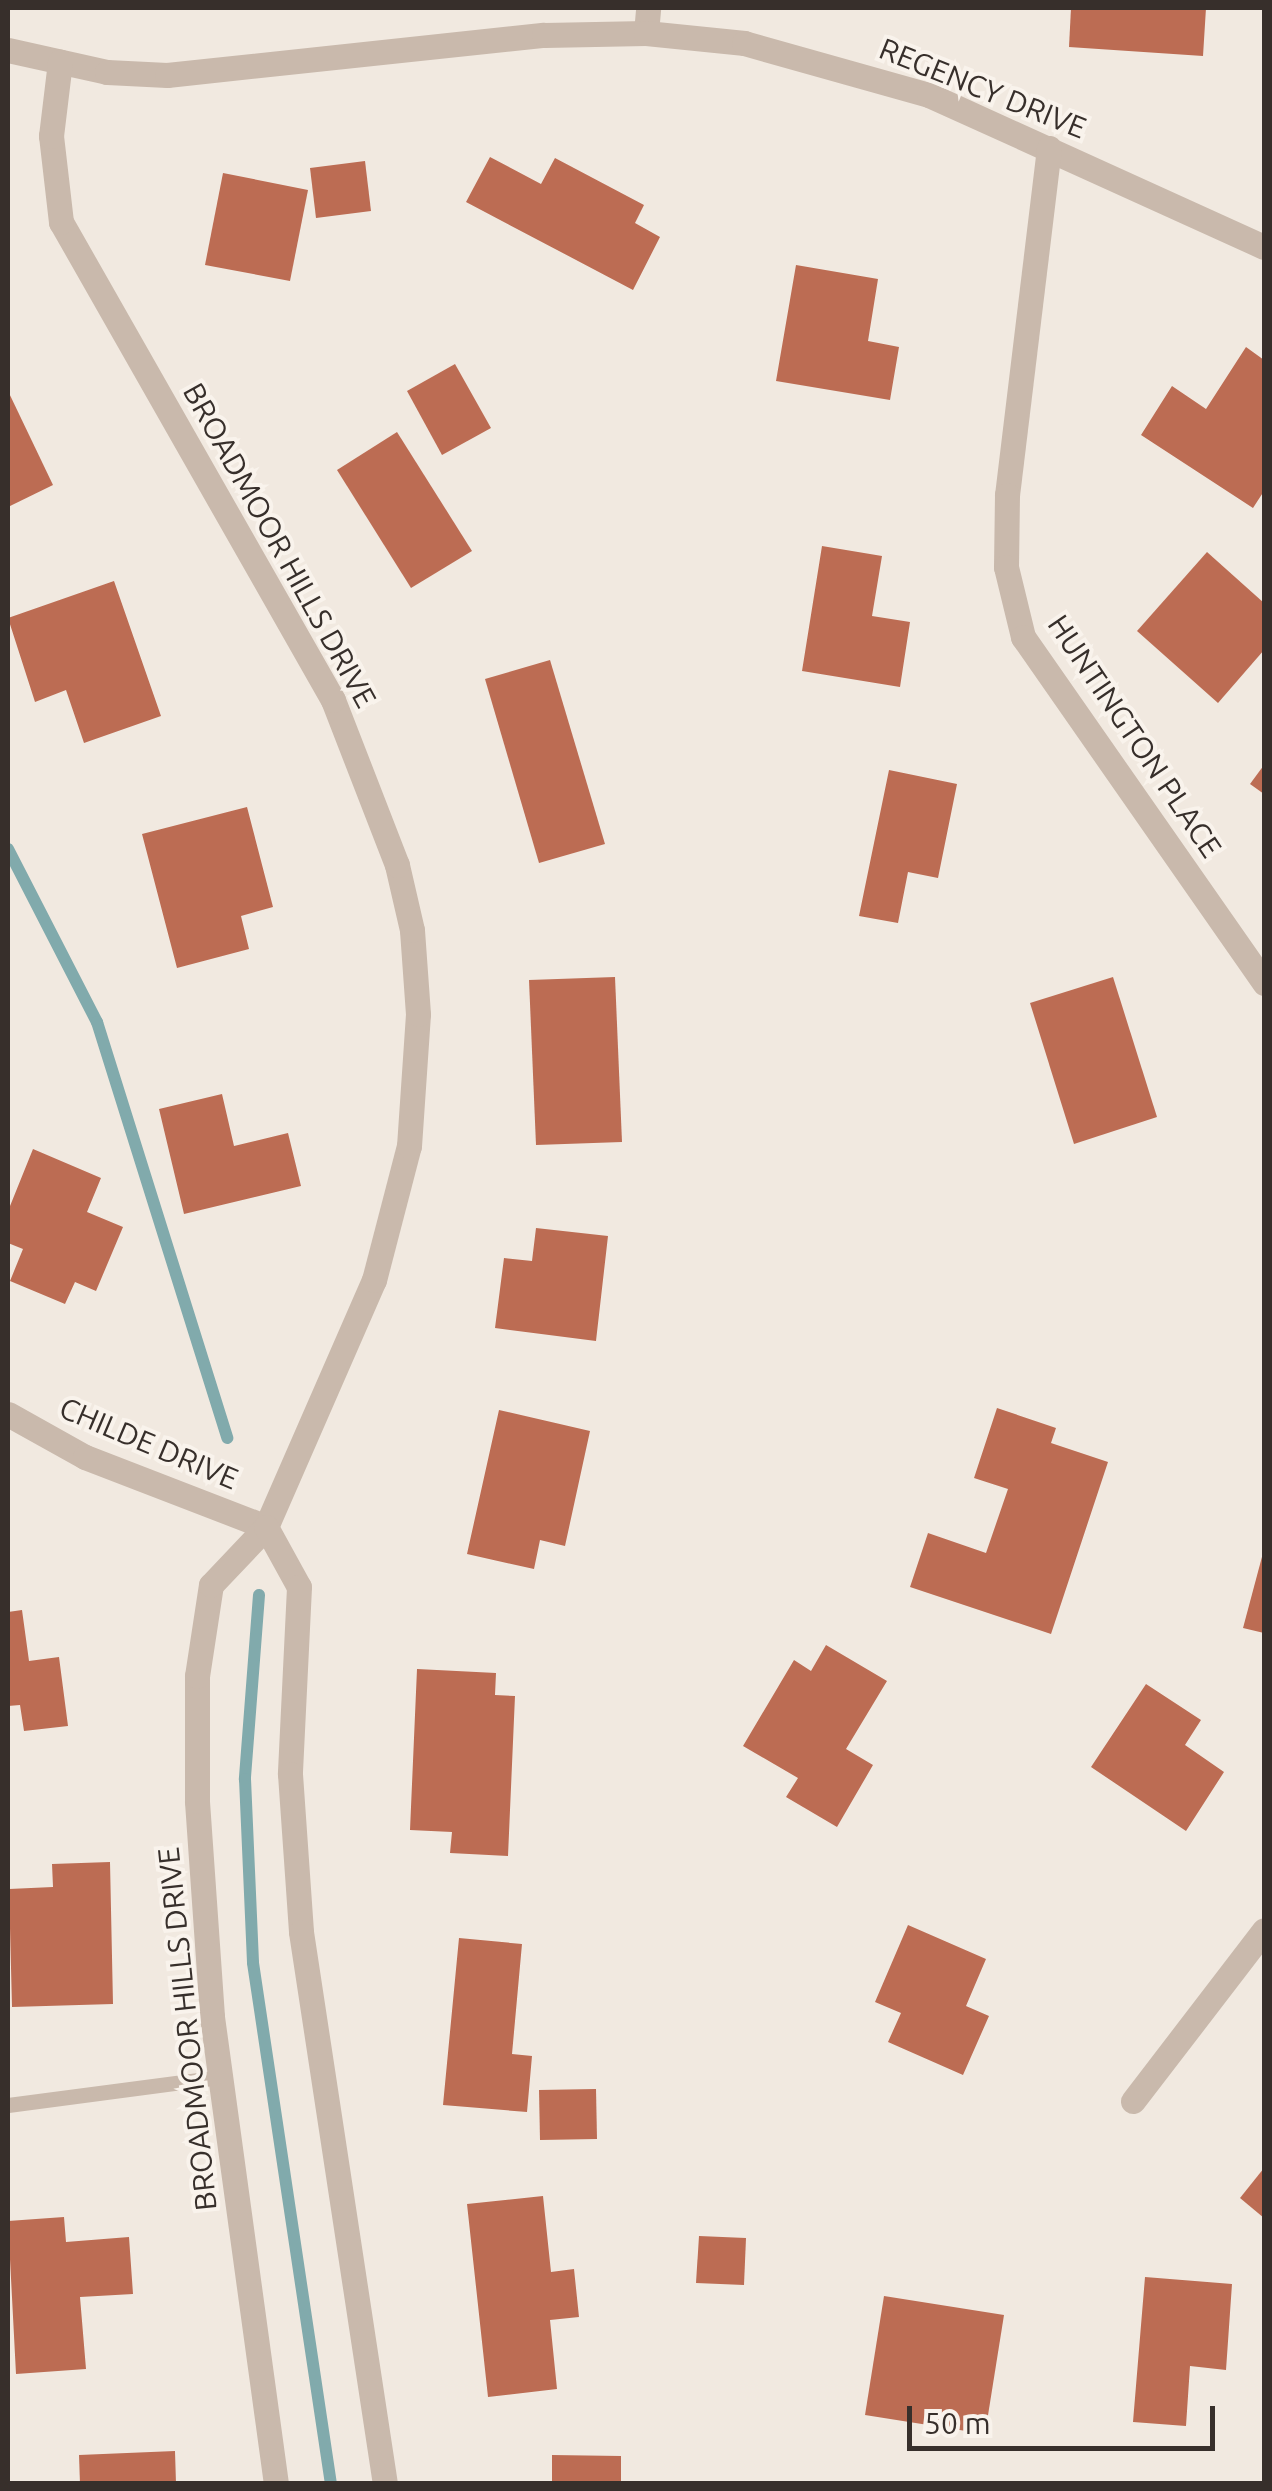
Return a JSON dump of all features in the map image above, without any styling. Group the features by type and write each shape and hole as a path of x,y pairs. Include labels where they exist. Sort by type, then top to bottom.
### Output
{"street":[{"name":"REGENCY DRIVE","path":"8,50 60,62 167,75 544,35 647,20 825,62 929,96 1264,247"},
{"name":"BROADMOOR HILLS DRIVE","path":"60,62 52,136 61,222 333,700 396,865 412,930 418,1014 408,1146 374,1280 266,1527 211,1584 196,1676 198,1884 220,2078 276,2484"},
{"name":"HUNTINGTON PLACE","path":"1049,148 1008,494 1006,566 1024,637 1264,983"},
{"name":"CHILDE DRIVE","path":"8,1414 85,1457 266,1527"},
{"path":"266,1527 299,1587 290,1774 301,1932 385,2484"},
{"path":"1133,2101 1264,1930"}],"lane":[{"path":"8,2105 220,2078"}],"building":[{"path":"1071,8 1206,8 1203,56 1069,47"},
{"path":"490,157 541,184 555,158 644,205 635,223 660,237 633,290 466,202"},
{"path":"365,161 371,211 316,218 310,168"},
{"path":"223,173 308,190 290,281 205,265"},
{"path":"796,265 878,279 868,341 899,347 890,400 776,381"},
{"path":"1246,347 1264,360 1264,491 1253,508 1141,435 1172,386 1206,409"},
{"path":"455,364 491,428 442,455 407,391"},
{"path":"8,391 53,485 8,507"},
{"path":"397,432 472,551 411,588 337,470"},
{"path":"822,546 882,556 872,616 910,622 900,687 802,671"},
{"path":"1207,552 1264,603 1264,650 1218,703 1137,631"},
{"path":"114,581 161,716 84,743 66,690 35,702 8,618"},
{"path":"550,660 605,844 539,863 485,679"},
{"path":"1264,765 1264,794 1250,784"},
{"path":"889,770 957,784 938,878 908,872 898,923 859,916"},
{"path":"247,807 273,907 241,916 249,949 177,968 142,834"},
{"path":"615,977 622,1142 536,1145 529,980"},
{"path":"1113,977 1157,1117 1074,1144 1030,1003"},
{"path":"222,1094 234,1146 288,1133 301,1186 184,1214 159,1109"},
{"path":"33,1149 101,1178 87,1212 123,1227 96,1291 75,1282 65,1304 10,1281 23,1249 8,1243 8,1211"},
{"path":"536,1228 608,1236 596,1341 495,1328 504,1258 532,1261"},
{"path":"997,1408 1056,1428 1051,1443 1108,1462 1051,1634 910,1587 928,1533 986,1553 1008,1489 974,1478"},
{"path":"499,1410 590,1431 565,1546 540,1540 534,1569 467,1554"},
{"path":"1264,1553 1264,1633 1243,1628"},
{"path":"22,1610 29,1661 59,1657 68,1726 24,1731 20,1705 8,1706 8,1612"},
{"path":"826,1645 887,1681 846,1749 873,1765 837,1827 786,1797 798,1778 743,1746 794,1660 811,1671"},
{"path":"417,1669 496,1673 495,1695 515,1696 508,1856 450,1853 452,1832 410,1830"},
{"path":"1146,1684 1201,1720 1185,1745 1224,1772 1186,1831 1091,1767"},
{"path":"110,1862 113,2004 12,2007 9,1889 53,1887 52,1864"},
{"path":"908,1925 986,1959 966,2006 989,2016 963,2075 888,2042 901,2013 875,2002"},
{"path":"459,1938 522,1944 512,2054 532,2056 527,2112 443,2105"},
{"path":"596,2089 597,2139 540,2140 539,2090"},
{"path":"1264,2168 1264,2218 1240,2198"},
{"path":"543,2196 551,2272 574,2269 579,2317 550,2320 557,2389 488,2397 467,2204"},
{"path":"64,2217 66,2242 129,2237 133,2294 80,2297 86,2369 16,2374 8,2221"},
{"path":"699,2236 746,2238 744,2285 696,2283"},
{"path":"1145,2277 1232,2284 1226,2370 1190,2366 1186,2426 1133,2422"},
{"path":"884,2296 1004,2315 985,2434 865,2415"},
{"path":"175,2451 176,2484 80,2484 79,2455"},
{"path":"552,2455 621,2456 621,2484 552,2484"}],"waterway":[{"path":"8,849 97,1022 227,1438"},
{"path":"259,1595 245,1779 253,1963 331,2484"}]}
